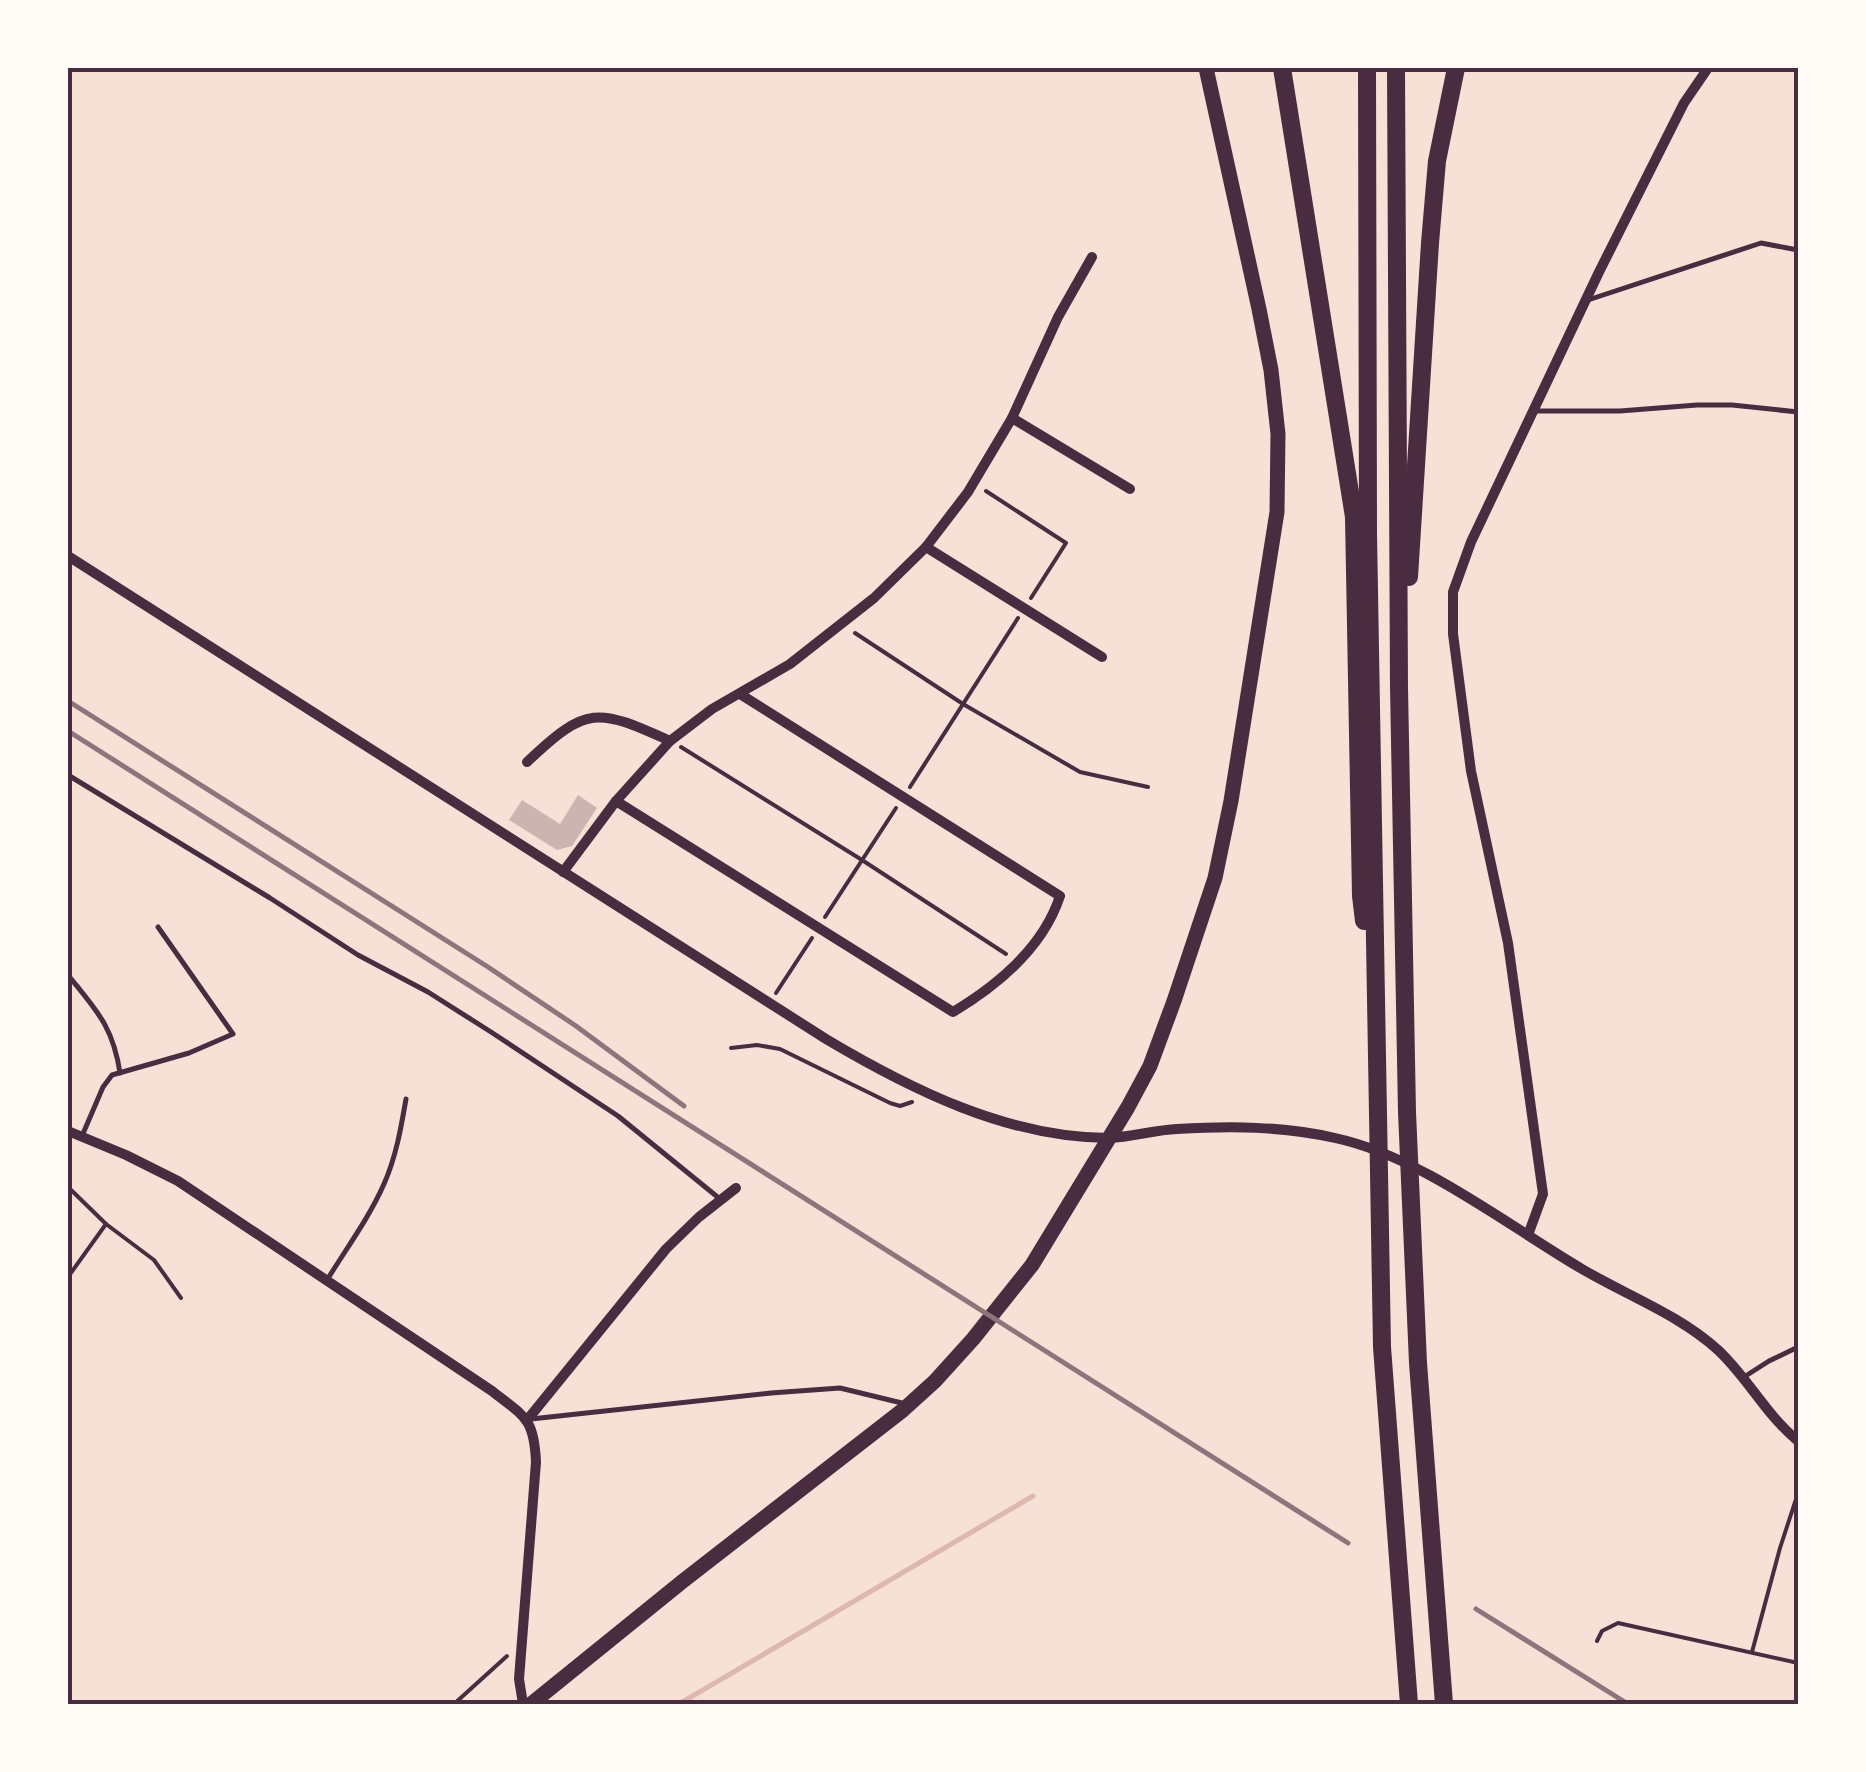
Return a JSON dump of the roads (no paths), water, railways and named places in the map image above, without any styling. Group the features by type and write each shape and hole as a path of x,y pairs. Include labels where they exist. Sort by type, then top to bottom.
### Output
{"highway":[{"path":"1282,68 1354,517 1361,896 1376,1004"},
{"path":"1367,68 1368,512 1382,1347 1408,1704"},
{"path":"1396,68 1406,1112 1418,1363 1444,1704"},
{"path":"1399,687 1437,161 1456,68"}],"main road":[{"path":"527,1704 909,1405 962,1351 1032,1264 1150,1066 1215,878 1277,512 1278,434 1271,370 1206,68"}],"street":[{"path":"1528,1235 1543,1194 1508,943 1471,771 1454,634 1453,592 1471,542 1585,301 1684,103 1708,68"},
{"path":"563,872 616,801 670,741 790,664 874,598 926,547 974,482 1012,418 1058,317 1092,257"},
{"path":"1012,418 1130,490"},
{"path":"926,547 1102,657"},
{"path":"68,556 854,1056 929,1093 1016,1126 1043,1132 1109,1138 1174,1129 1280,1128 1339,1138 1409,1164 1702,1337 1798,1441"},
{"path":"616,801 953,1012 1000,981 1049,922 1060,896 740,694"},
{"path":"527,762 556,734 588,717 626,722 670,741"},
{"path":"68,1131 178,1181 492,1390 528,1419 535,1434 536,1462 519,1678 527,1704"},
{"path":"528,1419 666,1249 736,1188"}],"lane":[{"path":"1585,301 1760,244 1798,250"},
{"path":"1533,411 1714,405 1798,412"},
{"path":"68,775 490,1032 618,1116 720,1199"},
{"path":"82,1136 102,1087 112,1075 233,1034 158,927"},
{"path":"68,975 106,1023 116,1046 120,1073"},
{"path":"326,1280 384,1183 397,1147 406,1099"},
{"path":"1742,1378 1768,1360 1798,1347"},
{"path":"528,1419 840,1388 909,1405"}],"waterway":[{"path":"679,1704 1033,1496"}],"railway":[{"path":"68,701 488,967 684,1106"},
{"path":"68,731 1348,1543"},
{"path":"1476,1609 1628,1704"}]}
